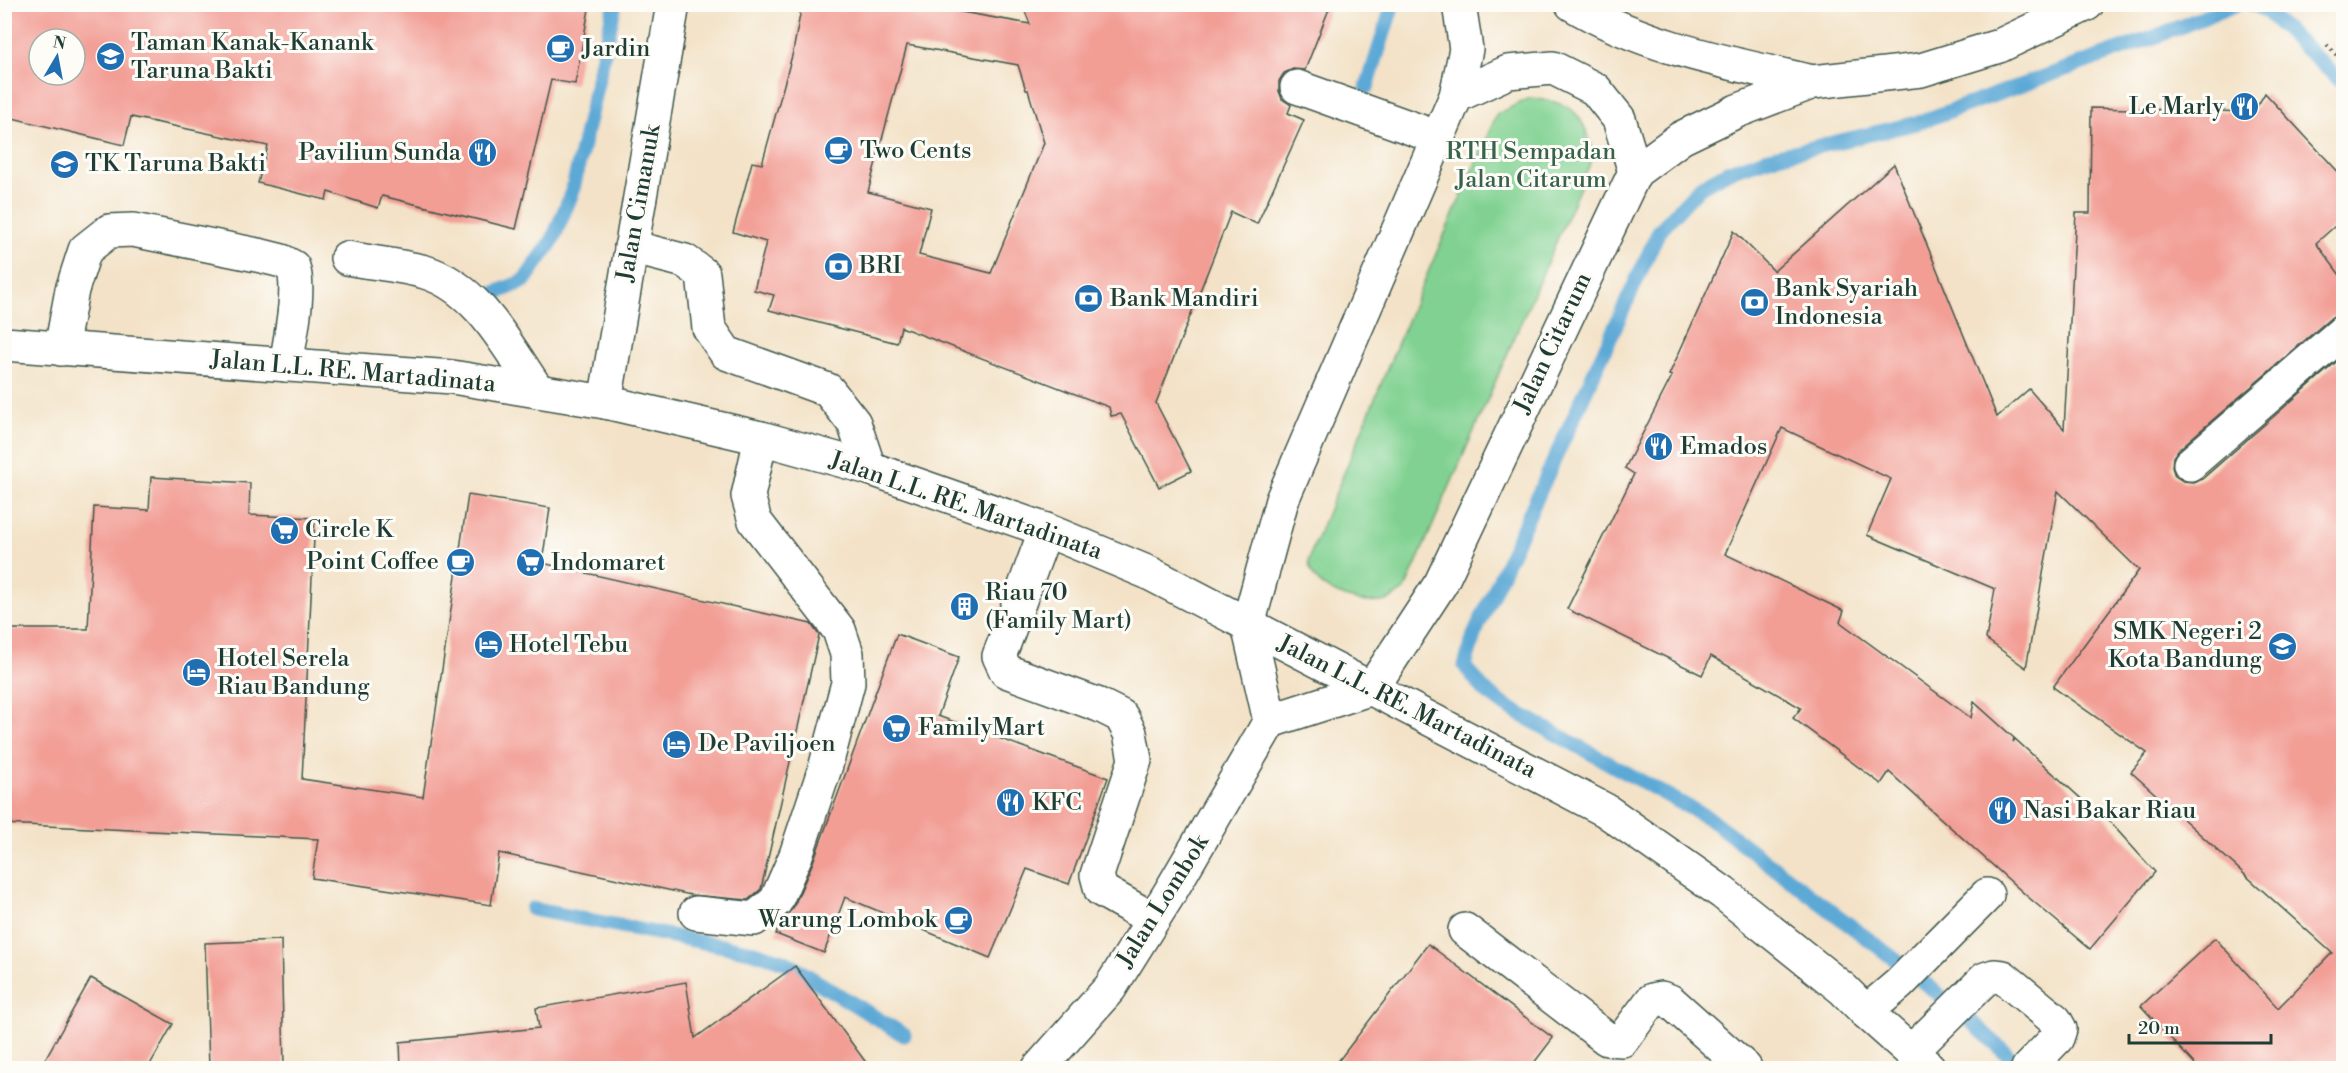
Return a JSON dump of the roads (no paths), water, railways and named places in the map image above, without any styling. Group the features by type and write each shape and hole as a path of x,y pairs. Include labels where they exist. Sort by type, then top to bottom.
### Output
{"street":[{"name":"Jalan Cimanuk","path":"605,402 673,4"},
{"path":"1372,688 1270,721 1248,625 1282,500 1436,137 1456,96 1466,49 1460,4"},
{"name":"Jalan Citarum","path":"1572,4 1600,21 1692,55 1813,82"},
{"name":"Jalan Citarum","path":"1372,688 1441,583 1635,172 1681,138 1737,111 1813,82 1921,70 1999,46 2087,4"},
{"path":"1456,96 1508,72 1553,68 1595,89 1619,119 1635,172"},
{"path":"1297,87 1436,137"},
{"path":"61,349 72,290 85,250 109,231 133,230 262,256 282,261 293,267 295,274 294,310 286,365"},
{"path":"631,247 685,261 703,274 708,328 726,353 828,390 854,423 869,468"},
{"path":"347,258 426,272 461,289 486,317 538,391"},
{"path":"2190,464 2343,331"},
{"name":"Jalan L.L. RE. Martadinata","path":"4,344 452,377 605,402 761,438 869,468 1046,530 1149,573 1605,810 1723,893 1843,989 1920,1060"},
{"path":"696,914 754,919 776,901 796,855 826,765 848,683 847,654 839,630 755,521 748,496 761,438"},
{"path":"1046,530 1024,585 1019,608 999,656 1006,670 1098,705 1120,717 1125,724 1130,733 1135,760 1097,875 1101,890 1152,919"},
{"name":"Jalan Lombok","path":"1039,1068 1110,988 1270,721"},
{"path":"1866,1012 1899,984 1988,895"},
{"path":"1465,930 1607,1040 1622,1040 1652,1000 1661,998 1670,1001 1745,1068"},
{"path":"1920,1060 1985,979 1994,976 2003,977 2055,1020 2060,1029 2057,1038 2028,1068"}],"waterway":[{"path":"474,302 524,281 552,241 572,193 615,4"},
{"path":"1367,87 1393,4"},
{"path":"1901,964 1710,819 1507,707 1484,690 1465,666 1474,635 1659,231 1700,187 1729,171 1769,158 1917,123 2157,36 2237,4"},
{"path":"2252,4 2265,10 2344,84"},
{"path":"532,909 754,952 785,962 904,1035"},
{"path":"1917,977 1947,1001"},
{"path":"1963,1014 2019,1065"}],"place":[{"name":"Jardin","path":"561,49"},
{"name":"Taman Kanak-Kanank Taruna Bakti","path":"110,57"},
{"name":"Le Marly","path":"2245,107"},
{"name":"Two Cents","path":"839,151"},
{"name":"Paviliun Sunda","path":"482,153"},
{"name":"TK Taruna Bakti","path":"64,164"},
{"name":"BRI","path":"838,266"},
{"name":"Bank Mandiri","path":"1089,299"},
{"name":"Bank Syariah Indonesia","path":"1754,303"},
{"name":"Emados","path":"1659,447"},
{"name":"Circle K","path":"284,530"},
{"name":"Point Coffee","path":"460,562"},
{"name":"Indomaret","path":"530,563"},
{"name":"Riau 70 (Family Mart)","path":"964,607"},
{"name":"Hotel Tebu","path":"488,645"},
{"name":"SMK Negeri 2 Kota Bandung","path":"2283,646"},
{"name":"Hotel Serela Riau Bandung","path":"196,673"},
{"name":"FamilyMart","path":"897,728"},
{"name":"De Paviljoen","path":"677,744"},
{"name":"KFC","path":"1011,803"},
{"name":"Nasi Bakar Riau","path":"2002,811"},
{"name":"Warung Lombok","path":"958,920"}],"park label":[{"name":"RTH Sempadan Jalan Citarum","path":"1531,166"}]}
